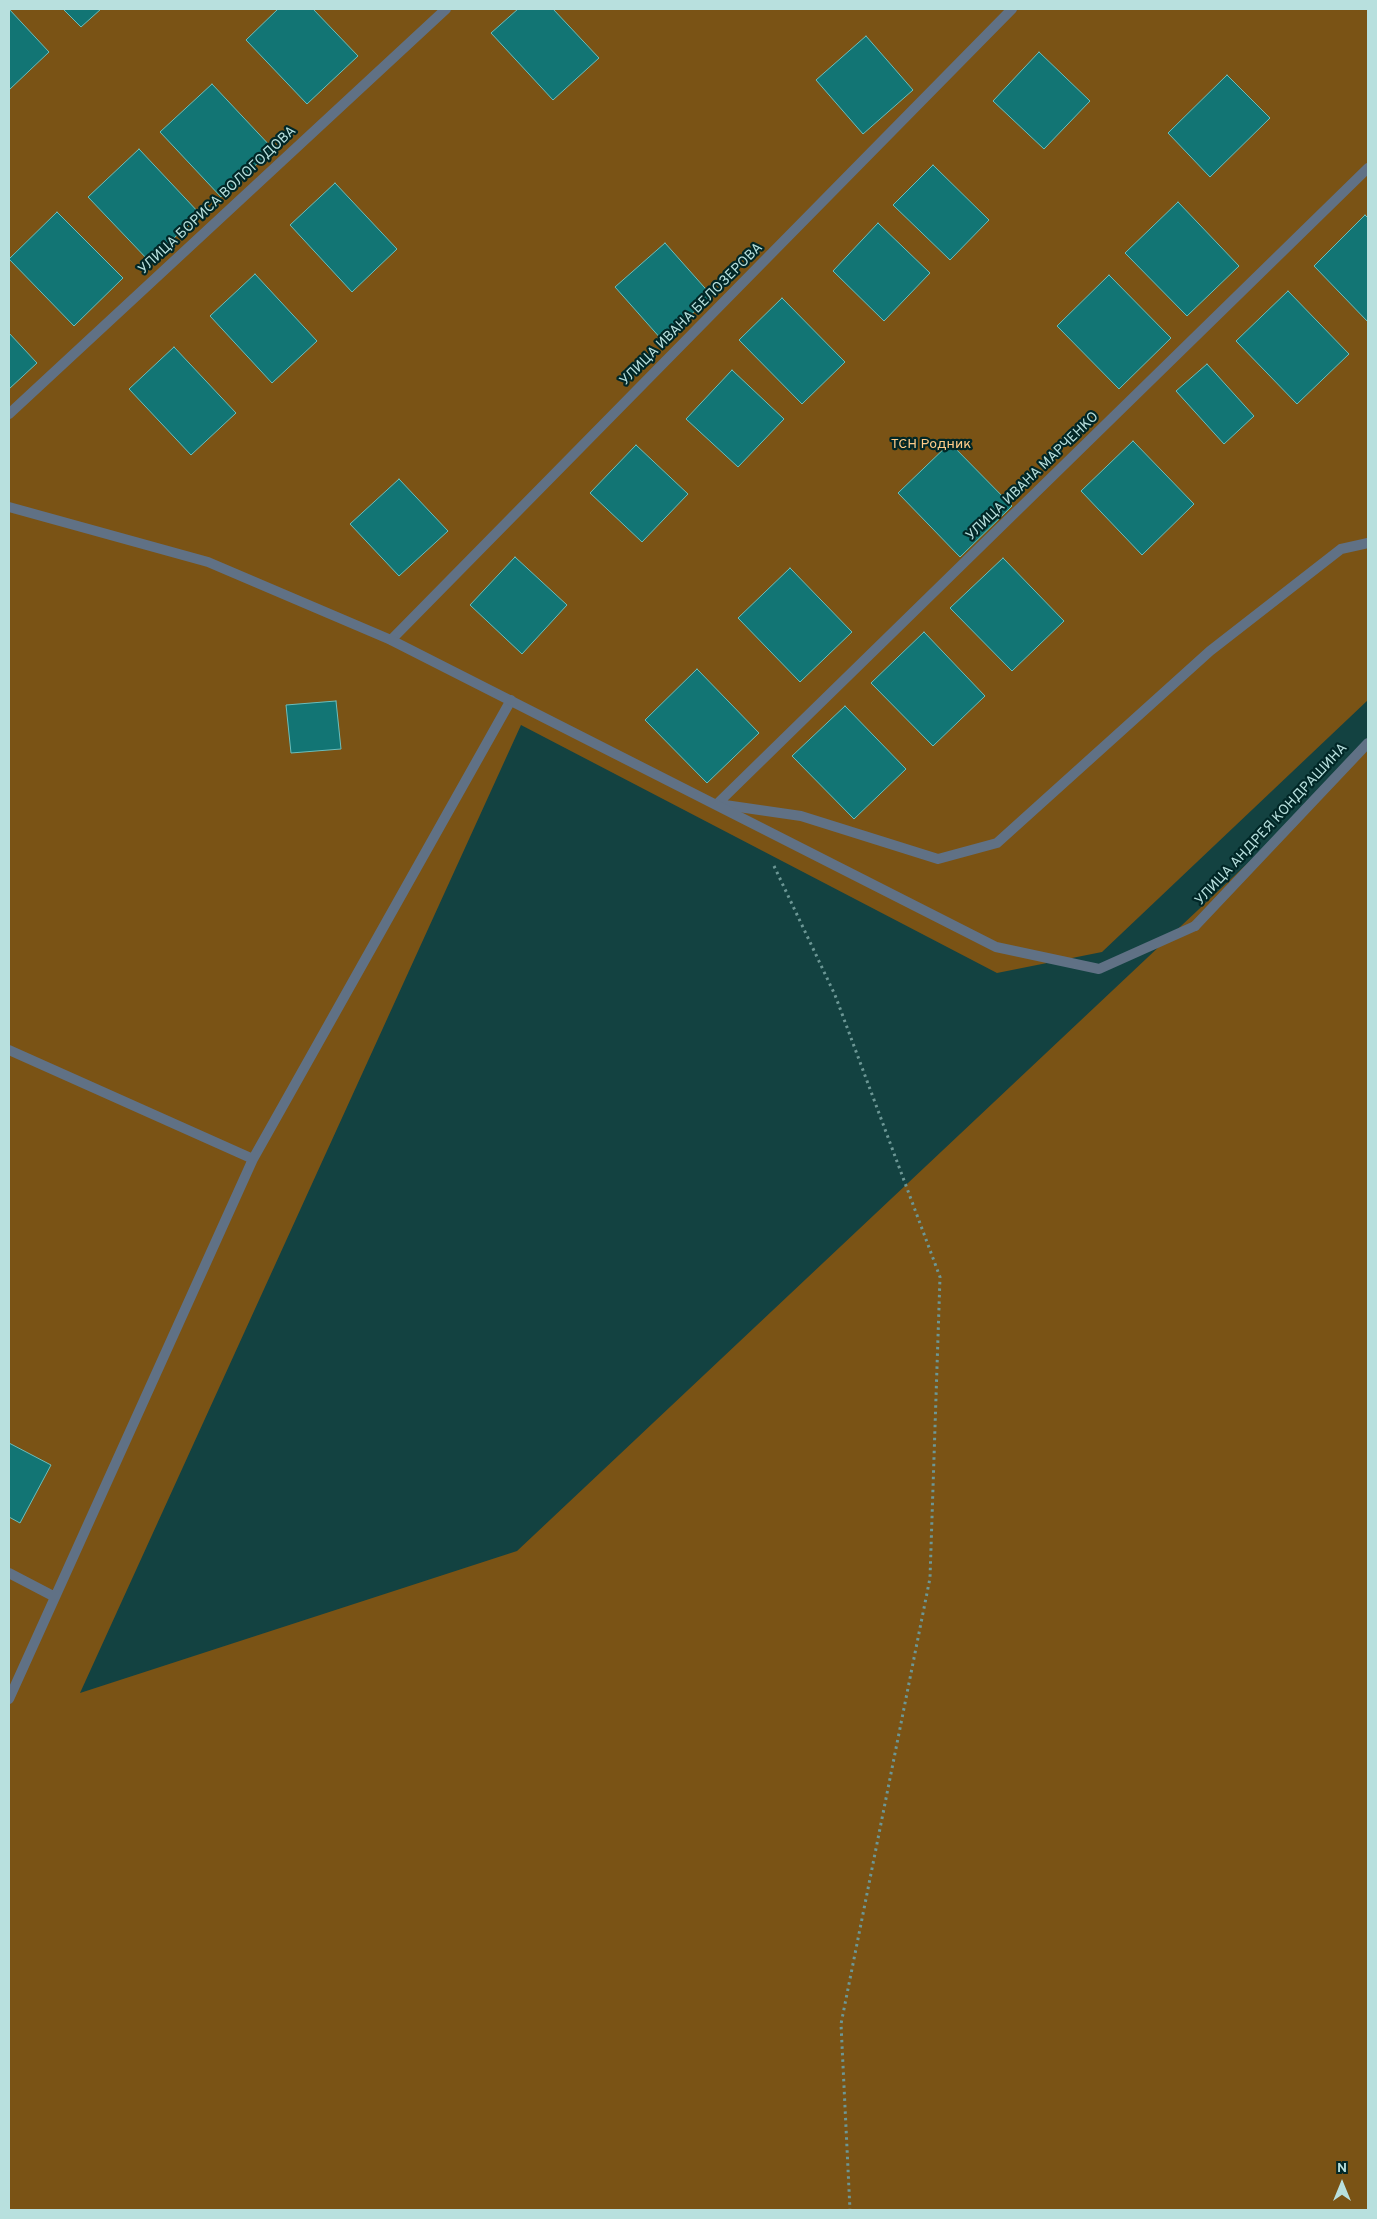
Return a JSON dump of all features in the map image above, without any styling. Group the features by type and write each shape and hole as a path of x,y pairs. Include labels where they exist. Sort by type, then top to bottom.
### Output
{"street":[{"name":"УЛИЦА БОРИСА ВОЛОГОДОВА","path":"9,414 446,9"},
{"name":"УЛИЦА ИВАНА БЕЛОЗЕРОВА","path":"392,640 1012,9"},
{"name":"УЛИЦА ИВАНА МАРЧЕНКО","path":"717,804 1368,168"},
{"path":"9,507 208,562 392,640 755,825"},
{"path":"717,804 801,816 938,859 997,843 1210,651 1341,549 1368,542"},
{"path":"9,1699 253,1160 511,700"},
{"name":"УЛИЦА АНДРЕЯ КОНДРАШИНА","path":"755,825 996,947 1099,969 1195,926 1368,742"},
{"path":"9,1050 253,1160"},
{"path":"9,1573 55,1597"}],"path":[{"path":"755,825 835,995 940,1277 930,1578 841,2024 850,2210"}],"green space":[{"name":"ТСН Родник","path":"9,9 1368,9 1368,700 1102,952 997,973 521,725 80,1693 517,1551 1368,750 1368,2210 9,2210"}],"building":[{"path":"9,9 49,52 9,90"},
{"path":"63,9 101,9 81,27"},
{"path":"278,9 313,9 358,56 307,104 246,40"},
{"path":"518,9 553,9 599,58 553,100 491,33"},
{"path":"866,36 913,90 863,134 816,80"},
{"path":"1039,52 1090,101 1044,149 993,101"},
{"path":"1227,75 1270,118 1210,177 1168,133"},
{"path":"212,84 273,149 221,197 160,132"},
{"path":"139,149 200,214 149,261 88,197"},
{"path":"933,165 989,220 950,260 893,205"},
{"path":"335,183 397,249 352,292 290,225"},
{"path":"1178,202 1239,266 1187,316 1125,253"},
{"path":"57,212 123,278 74,326 9,259"},
{"path":"1365,215 1368,218 1368,322 1314,266"},
{"path":"878,223 930,273 884,321 833,271"},
{"path":"665,243 712,296 662,340 615,287"},
{"path":"255,274 317,341 272,383 210,316"},
{"path":"1109,275 1171,338 1119,389 1057,326"},
{"path":"1288,291 1349,354 1297,404 1236,341"},
{"path":"782,298 845,362 802,404 739,340"},
{"path":"9,333 37,363 9,389"},
{"path":"174,347 236,413 191,455 129,389"},
{"path":"1207,364 1254,416 1224,444 1176,391"},
{"path":"732,370 784,419 738,467 686,419"},
{"path":"1133,441 1194,504 1142,555 1081,491"},
{"path":"950,443 1012,506 960,557 898,493"},
{"path":"636,445 688,494 642,542 590,493"},
{"path":"399,479 448,531 399,576 350,524"},
{"path":"515,557 567,605 522,654 470,605"},
{"path":"1003,558 1064,621 1012,671 950,608"},
{"path":"790,568 852,632 800,682 738,618"},
{"path":"924,632 985,696 933,746 871,683"},
{"path":"697,669 759,733 707,783 645,720"},
{"path":"336,701 341,749 291,753 286,705"},
{"path":"845,706 906,769 854,819 792,756"},
{"path":"9,1443 51,1465 20,1523 9,1517"}]}
